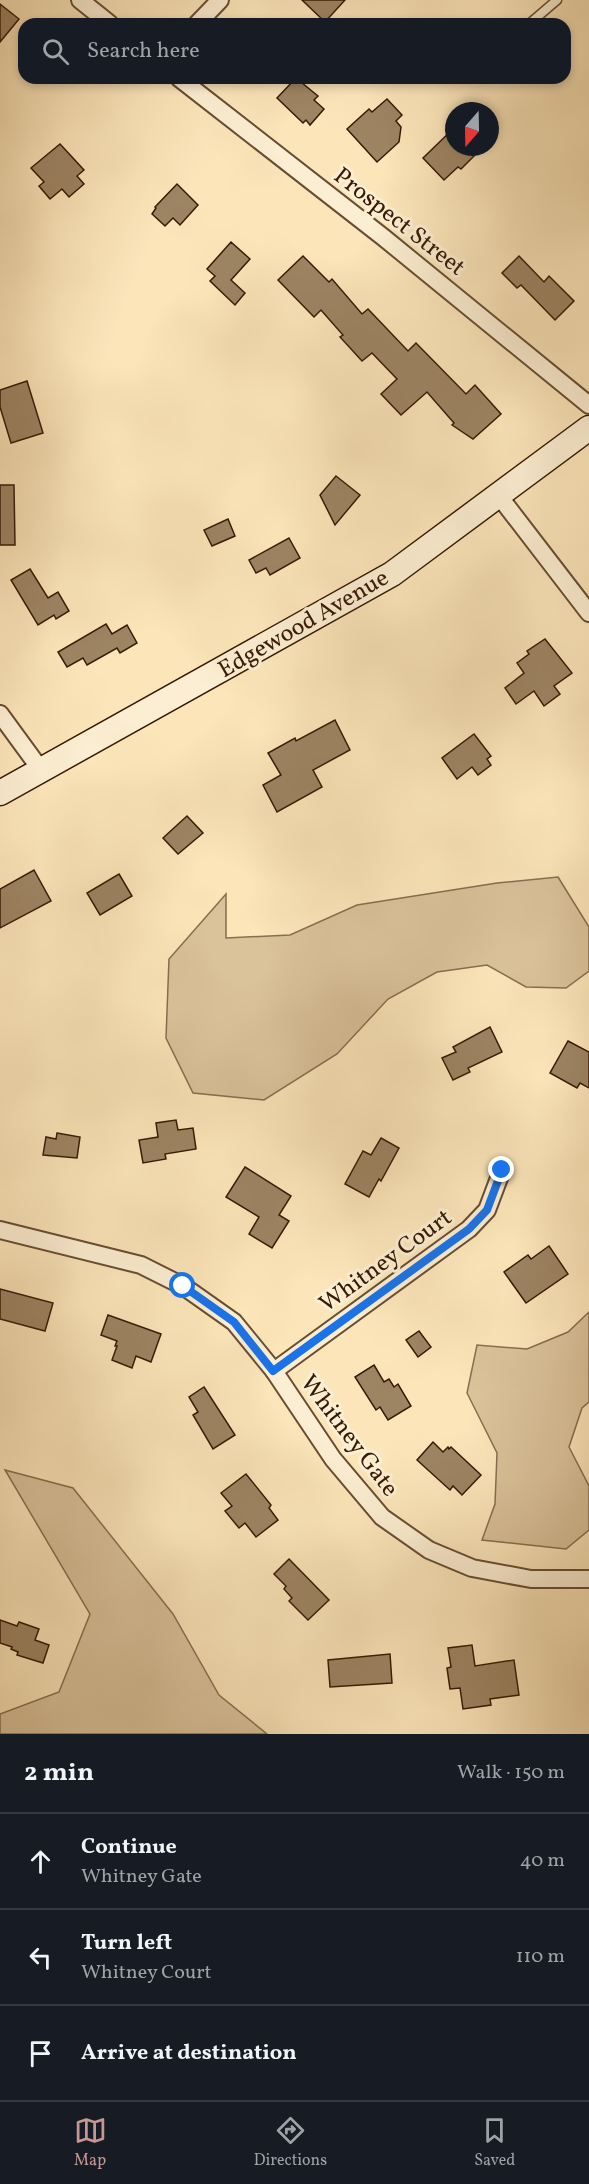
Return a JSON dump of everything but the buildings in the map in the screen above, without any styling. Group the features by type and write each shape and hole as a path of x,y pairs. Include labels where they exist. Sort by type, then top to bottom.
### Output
{"main road":[{"name":"Edgewood Avenue","path":"0,793 392,574 589,428"}],"street":[{"path":"80,0 102,18"},
{"path":"203,18 220,0"},
{"name":"Prospect Street","path":"187,84 392,244 589,405"},
{"path":"499,496 589,614"},
{"path":"0,714 42,770"},
{"name":"Whitney Court","path":"273,1371 469,1229 487,1210 502,1170"},
{"name":"Whitney Gate","path":"0,1230 141,1265 183,1286 234,1322 273,1371 333,1459 382,1517 429,1550 472,1568 531,1579 589,1579"}],"lane":[{"path":"536,18 557,0"}],"shaded area":[{"path":"558,877 589,927 589,971 566,988 526,987 487,965 437,972 388,999 337,1054 264,1100 193,1093 166,1038 169,959 226,894 226,938 290,935 357,905 497,883"},
{"path":"589,1312 589,1402 582,1408 569,1447 589,1486 589,1530 566,1549 482,1540 495,1504 497,1453 467,1393 477,1345 527,1349 568,1332"},
{"path":"5,1470 73,1488 173,1614 219,1695 267,1734 0,1734 0,1714 59,1692 90,1614"}],"route":[{"path":"183,1286 234,1322 273,1371 469,1229 487,1210 502,1170"}]}
